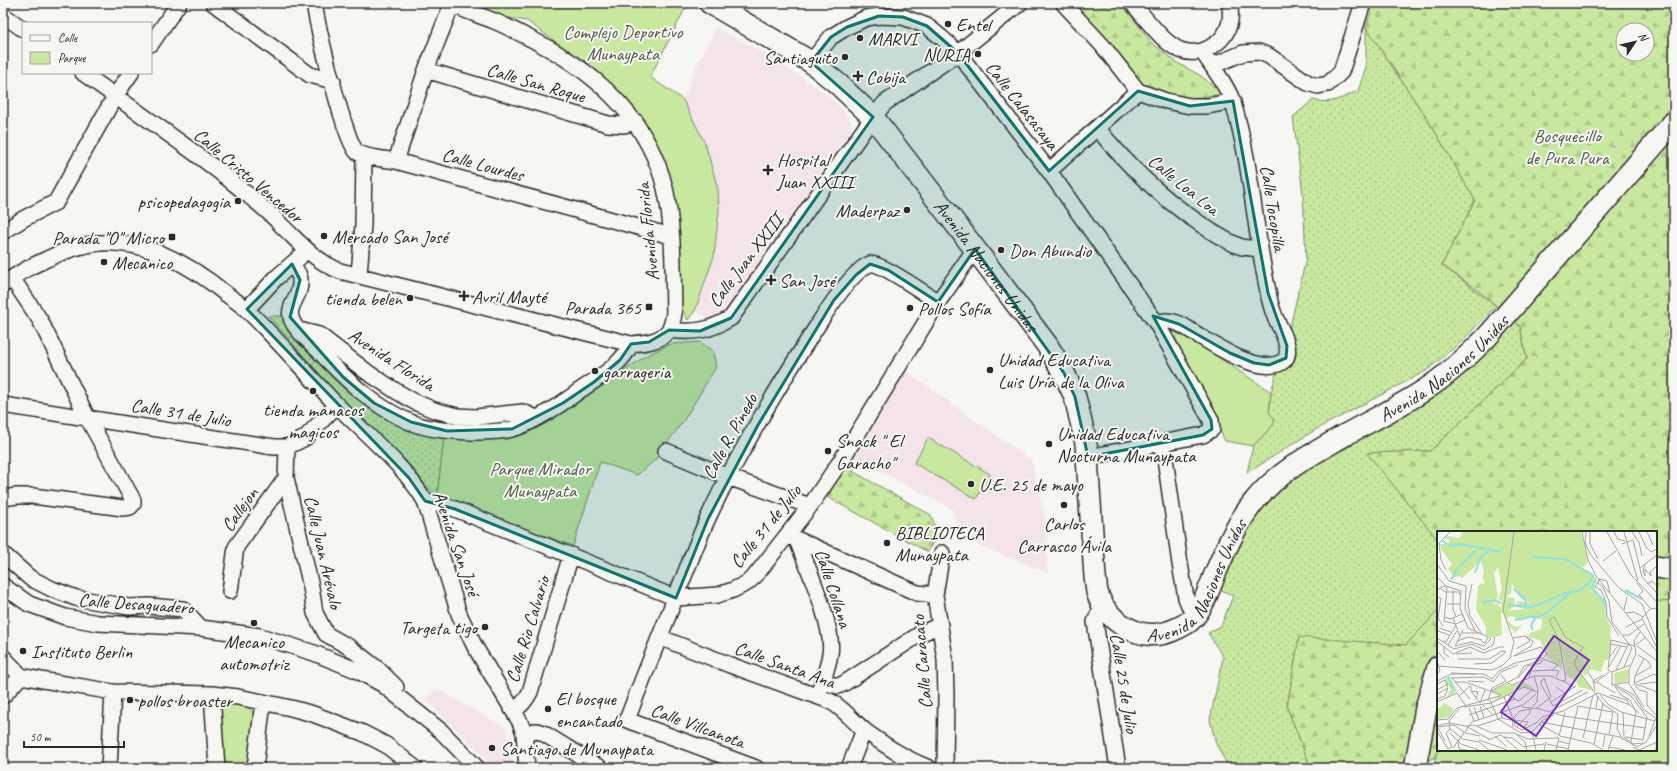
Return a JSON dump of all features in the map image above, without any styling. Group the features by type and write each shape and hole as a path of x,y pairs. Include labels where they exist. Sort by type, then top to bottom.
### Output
{"street":[{"path":"152,43 179,3"},
{"path":"213,3 310,75 333,81"},
{"path":"314,3 348,136 357,152 364,155 363,225 359,275"},
{"name":"Avenida Naciones Unidas","path":"710,3 810,62 837,83 873,117 975,248 1047,345 1064,374 1075,397 1086,443 1095,577 1098,592 1105,608 1119,623 1136,633 1151,635 1170,632 1186,625 1194,617 1202,606 1224,553 1241,520 1257,498 1287,470 1430,386 1456,368 1486,338 1674,122"},
{"name":"Calle Juan XXIII","path":"669,330 700,331 717,326 731,318 873,117 885,103 958,53 1020,3"},
{"path":"1063,3 1102,45 1138,91 1166,102 1190,106 1208,106 1233,101"},
{"path":"1132,3 1167,41 1180,50 1192,52 1202,51 1212,47 1222,38 1230,22 1230,3"},
{"path":"1212,66 1243,53 1259,52 1269,56 1308,83 1318,86 1328,84 1341,72 1363,3"},
{"path":"396,161 426,70 450,4"},
{"name":"Avenida Florida","path":"450,4 502,24 539,43 600,84 636,122 648,142 657,162 665,189 671,236 674,314 669,330"},
{"name":"Calle Calasasaya","path":"810,62 831,37 866,18 879,9 927,26 958,53 1049,171 1157,324 1211,420 1212,429 1203,435 1163,444"},
{"path":"3,15 22,28"},
{"name":"Calle Tocopilla","path":"1157,324 1164,320 1178,324 1230,353 1254,363 1268,365 1282,362 1286,358 1287,346 1283,332 1275,317 1268,293 1246,159 1233,101 1202,51"},
{"name":"Calle San Roque","path":"426,70 608,124 624,125 636,122"},
{"name":"Calle Cristo Vencedor","path":"84,74 213,167 282,225 307,252 326,266 631,344"},
{"path":"3,232 23,219 56,202 115,96 130,74"},
{"path":"1049,171 1138,91"},
{"name":"Calle Loa Loa","path":"1097,128 1120,157 1148,184 1180,210 1212,232 1235,244 1260,249"},
{"name":"Calle Lourdes","path":"364,155 396,161 671,236"},
{"path":"3,498 33,496 123,508 130,507 133,504 131,495 87,417 40,320 7,281 52,256 80,247 99,243 122,244 148,250 177,261 199,273 246,309 292,264 307,252"},
{"name":"Calle 31 de Julio","path":"425,501 438,503 676,598 718,595 733,590 747,583 792,537 810,506 842,459 938,302 975,248"},
{"name":"Avenida Florida","path":"292,264 298,273 300,280 290,317 298,330 343,377 374,402 411,422 447,431 484,432 512,429 536,418 594,382 620,360 627,352 631,344"},
{"name":"Calle R. Pinedo","path":"627,720 659,637 708,519 728,476 834,300 856,274 870,264 876,264 938,302"},
{"name":"Avenida San José","path":"246,309 337,405 410,478 425,501 459,614 475,647 514,710 524,733 527,768"},
{"name":"Avenida Florida","path":"298,330 319,335 367,372 396,391 415,402 434,410 457,416 476,417 523,412 536,418"},
{"path":"631,344 649,342 669,330"},
{"name":"Calle 31 de Julio","path":"3,405 274,447 287,447 305,438 337,405"},
{"path":"1088,457 1163,444 1186,598 1194,617"},
{"name":"Calle Juan Arévalo","path":"287,447 286,478 316,613 326,634 348,647 379,670 441,731"},
{"path":"666,451 728,476 810,506"},
{"name":"Callejon","path":"230,591 236,547 286,478"},
{"path":"792,537 917,593 935,595"},
{"name":"Calle Collana","path":"792,537 825,615 831,639 830,654 820,689"},
{"name":"Calle Caracato","path":"942,553 935,595 945,659 945,768"},
{"name":"Calle Desaguadero","path":"3,554 30,578 76,598 122,606 149,606 183,609 201,628"},
{"name":"Calle Rio Calvario","path":"514,710 520,707 530,692 571,555"},
{"path":"1657,567 1674,570"},
{"name":"Calle Desaguadero","path":"3,586 29,604 65,617 98,623 201,628 260,636 314,653 356,670 382,684 441,731 477,768"},
{"name":"Calle 25 de Julio","path":"1105,608 1098,615 1095,622 1118,768"},
{"path":"820,689 843,684 920,634 940,625"},
{"name":"Calle Santa Ana","path":"659,637 730,665 820,689 864,730 907,760 929,768"},
{"path":"3,657 21,676 113,692 212,694 291,708 313,714 386,745 415,768"},
{"path":"1415,768 1426,708 1437,670"},
{"path":"3,696 21,676"},
{"path":"109,768 113,692"},
{"path":"212,694 217,768"},
{"path":"255,768 263,702"},
{"name":"Calle Villcanota","path":"627,720 756,768"},
{"path":"849,768 864,730"},
{"path":"524,733 537,731 543,733 600,768"}],"highlighted area":[{"path":"879,16 903,17 927,26 958,53 1049,171 1138,91 1190,106 1233,101 1268,293 1287,346 1286,358 1269,365 1254,363 1230,353 1179,324 1153,316 1211,420 1212,429 1203,435 1088,457 1075,397 1064,373 975,249 938,302 888,270 870,264 856,275 834,300 758,425 708,519 676,598 455,509 425,501 409,478 247,309 292,264 300,280 290,317 343,377 374,403 411,422 447,431 512,429 563,403 594,382 620,360 631,344 649,342 669,330 700,331 731,318 873,117 811,62 831,37 847,27"}],"shaded area":[{"name":"Hospital Juan XXIII","path":"716,28 764,53 827,94 846,113 853,127 765,252 721,320 710,319 695,311 714,256 719,210 718,189 712,165 683,100 695,69"},
{"name":"U.E. 25 de mayo","path":"906,371 1031,460 1047,526 1048,573 966,540 951,508 854,458"},
{"name":"Santiago de Munaypata","path":"437,689 506,728 513,768 495,768 425,699"}],"green space":[{"name":"Complejo Deportivo Munaypata","path":"459,3 684,3 687,5 650,77 683,100 705,143 718,189 719,210 714,256 695,311 688,320 680,305 680,274 675,197 666,166 653,135 616,88 596,71 527,21 479,13"},
{"path":"1071,3 1121,3 1152,43 1176,62 1201,76 1224,94 1177,98 1136,81"},
{"name":"Bosquecillo de Pura Pura","path":"1374,3 1674,3 1674,768 1657,751 1657,531 1437,531 1437,539 1367,453 1430,451 1527,359 1520,326 1479,291 1442,265 1475,200 1433,128 1366,27"},
{"path":"1366,27 1433,128 1475,200 1442,265 1496,306 1461,342 1426,371 1315,430 1247,473 1253,446 1273,425 1269,412 1271,392 1289,331 1306,259 1303,194 1293,117 1313,100 1326,102 1331,101 1358,91 1366,67"},
{"path":"268,316 282,316 337,368 393,407 445,430 437,497 345,402"},
{"path":"1514,321 1520,326 1527,359 1430,451 1368,453 1437,539 1437,612 1406,645 1299,638 1287,707 1311,768 1229,768 1216,744 1210,720 1223,657 1208,633 1221,626 1233,596 1218,588 1240,543 1257,515 1288,481 1325,456 1444,388 1486,353"},
{"path":"1172,331 1195,342 1271,392 1269,412 1275,420 1273,425 1253,446 1225,441"},
{"name":"Parque Mirador Munaypata","path":"700,342 713,351 716,367 684,420 655,460 637,475 600,462 573,546 437,497 445,430 537,426 564,412 647,355 671,344"},
{"path":"928,438 990,474 976,499 914,463"},
{"path":"845,467 931,515 937,533 928,552 827,497"},
{"path":"1657,601 1674,602 1674,768 1433,768 1437,751 1657,751"},
{"path":"1437,612 1437,751 1451,751 1408,768 1311,768 1287,707 1299,637 1406,645"},
{"path":"227,703 240,704 247,707 255,717 250,753 247,759 236,765 228,764 222,759 218,706"}],"place":[{"name":"Entel","path":"948,24"},
{"name":"MARVI","path":"860,38"},
{"name":"NURIA","path":"978,54"},
{"name":"Santiaguito","path":"845,57"},
{"name":"Cobija","path":"858,76"},
{"name":"Hospital Juan XXIII","path":"768,170"},
{"name":"psicopedagogia","path":"238,201"},
{"name":"Maderpaz","path":"907,210"},
{"name":"Mercado San José","path":"324,236"},
{"name":"Parada \"O\" Micro","path":"172,237"},
{"name":"Don Abundio","path":"1001,250"},
{"name":"Mecanico","path":"104,262"},
{"name":"San José","path":"771,280"},
{"name":"Avril Mayté","path":"464,296"},
{"name":"tienda belen","path":"410,298"},
{"name":"Parada 365","path":"649,307"},
{"name":"Pollos Sofía","path":"910,308"},
{"name":"Unidad Educativa Luis Uría de la Oliva","path":"990,370"},
{"name":"garrageria","path":"595,371"},
{"name":"tienda manacos magicos","path":"313,391"},
{"name":"Unidad Educativa Nocturna Munaypata","path":"1049,444"},
{"name":"Snack \" El Garacho\"","path":"828,451"},
{"name":"U.E. 25 de mayo","path":"971,484"},
{"name":"Carlos Carrasco Ávila","path":"1064,505"},
{"name":"BIBLIOTECA Munaypata","path":"887,543"},
{"name":"Mecanico automotriz","path":"254,623"},
{"name":"Targeta tigo","path":"485,627"},
{"name":"Instituto Berlin","path":"23,651"},
{"name":"pollos broaster","path":"130,700"},
{"name":"El bosque encantado","path":"548,709"},
{"name":"Santiago de Munaypata","path":"492,748"}]}
